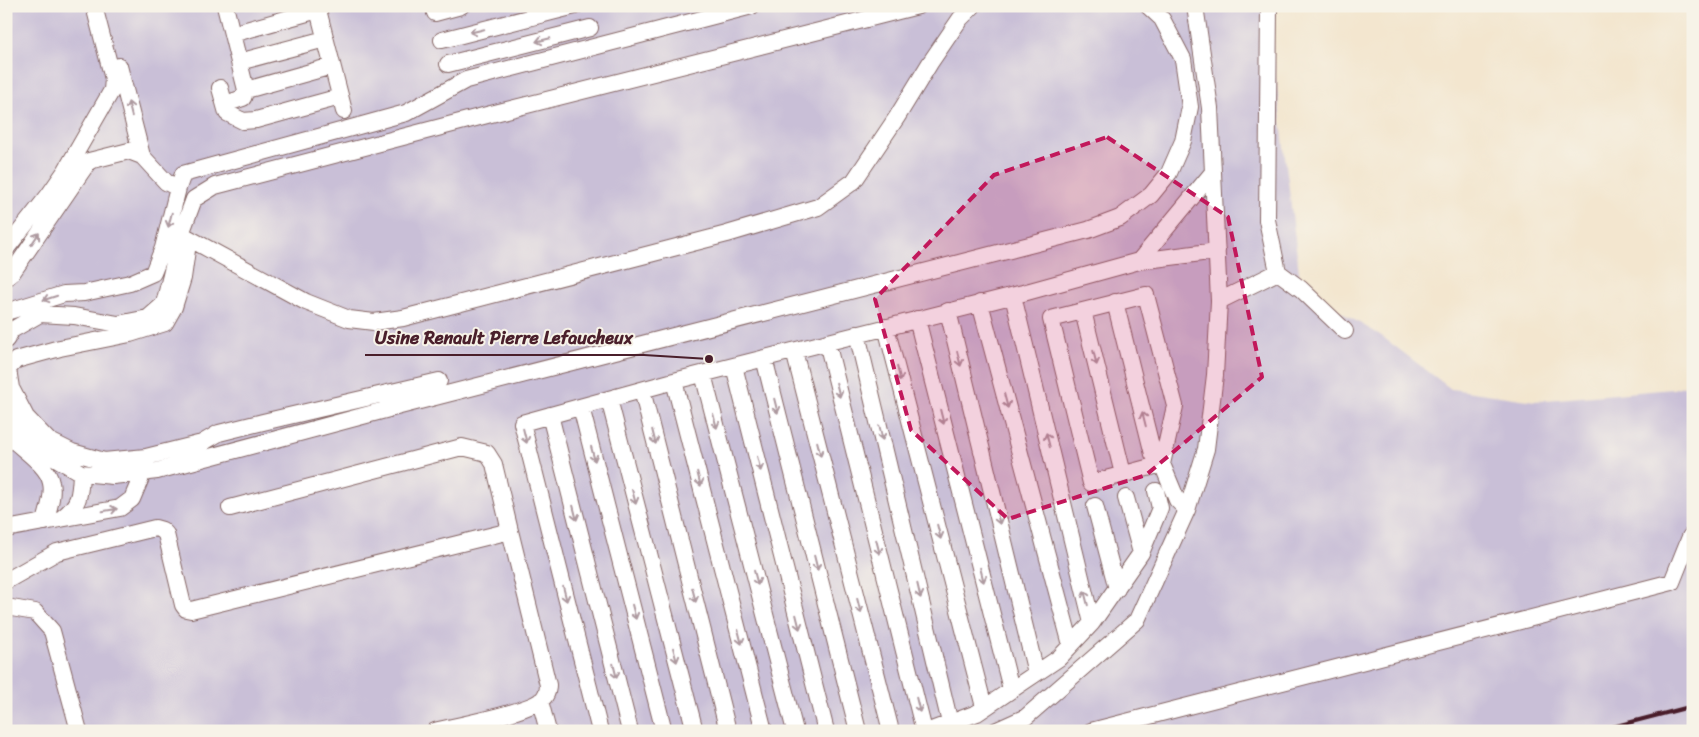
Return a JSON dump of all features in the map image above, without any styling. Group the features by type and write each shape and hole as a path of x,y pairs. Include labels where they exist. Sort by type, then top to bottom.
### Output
{"lane":[{"path":"6,249 66,170 112,90 113,79 94,6"},
{"path":"104,6 142,156"},
{"path":"225,6 232,34 239,62 246,90 243,98 222,96 227,113 243,121 256,120 342,104 317,8 232,34"},
{"path":"435,13 461,6"},
{"path":"442,40 576,6"},
{"path":"584,6 595,47"},
{"path":"6,312 64,294 130,283 153,273 163,248 183,174 406,113 466,80 752,6"},
{"path":"6,340 12,330 40,314 74,316 118,324 148,318 164,304 185,236 194,199 215,186 918,6"},
{"path":"185,236 306,302 349,319 374,322 403,318 818,207 854,181 960,19 973,6"},
{"path":"6,410 44,451 81,473 113,476 157,472 410,404 1088,230 1120,218 1151,195 1169,173 1184,141 1190,107 1183,59 1162,19 1148,6"},
{"path":"1189,6 1200,36"},
{"path":"995,731 1026,717 1137,620 1187,510 1206,449 1215,375 1219,302 1210,108 1195,6"},
{"path":"1269,6 1267,220 1278,272 1301,289 1345,331"},
{"path":"448,64 590,28"},
{"path":"239,62 325,39"},
{"path":"246,90 332,66"},
{"path":"6,278 12,273 89,161 130,151 142,156 166,182 178,188"},
{"path":"1139,261 1213,172"},
{"path":"185,236 183,278 174,308 164,323 130,334 60,348 16,360 8,369 11,388 26,417 48,440 72,452 104,461 146,457 202,443 219,433 439,381"},
{"path":"600,731 522,423 674,381 1013,296 1139,261 1217,251"},
{"path":"1219,302 1278,272"},
{"path":"1146,295 1175,406 1162,464 1091,483 1052,319 1146,295"},
{"path":"1013,296 1092,623"},
{"path":"1114,302 1154,454 1162,464 1177,500 1187,510"},
{"path":"980,303 1071,645"},
{"path":"948,311 1036,673"},
{"path":"1083,311 1123,474"},
{"path":"917,319 1011,690"},
{"path":"886,327 984,708"},
{"path":"858,334 950,723"},
{"path":"827,342 924,731"},
{"path":"794,351 891,731"},
{"path":"764,358 858,731"},
{"path":"734,366 826,731"},
{"path":"703,374 795,731"},
{"path":"674,381 764,731"},
{"path":"642,390 728,731"},
{"path":"609,399 695,731"},
{"path":"581,407 664,731"},
{"path":"550,415 630,731"},
{"path":"7,435 42,466 52,481 52,493 45,522"},
{"path":"230,508 462,447 487,454 494,464 548,685 545,697 535,705 435,731"},
{"path":"62,518 74,509 80,493 81,473"},
{"path":"6,529 120,508 132,499 143,473"},
{"path":"929,731 977,713 1058,658 1092,623 1141,553 1160,508 1156,491"},
{"path":"1126,498 1141,553"},
{"path":"1095,506 1117,589"},
{"path":"6,581 57,552 155,528 162,530 166,534 183,605 186,609 191,610 510,531"},
{"path":"1092,731 1672,582 1690,537 1693,536"},
{"path":"6,607 35,612 52,631 79,731"},
{"path":"540,701 548,731"}],"highlighted area":[{"path":"1107,137 1228,217 1262,377 1146,475 1008,519 911,430 875,299 994,175"}],"shaded area":[{"path":"6,6 1267,6 1301,289 1380,335 1451,389 1535,401 1673,389 1693,383 1693,730 6,731"}],"railway":[{"path":"1597,731 1693,706"}],"place":[{"name":"Usine Renault Pierre Lefaucheux","path":"709,359"}]}
